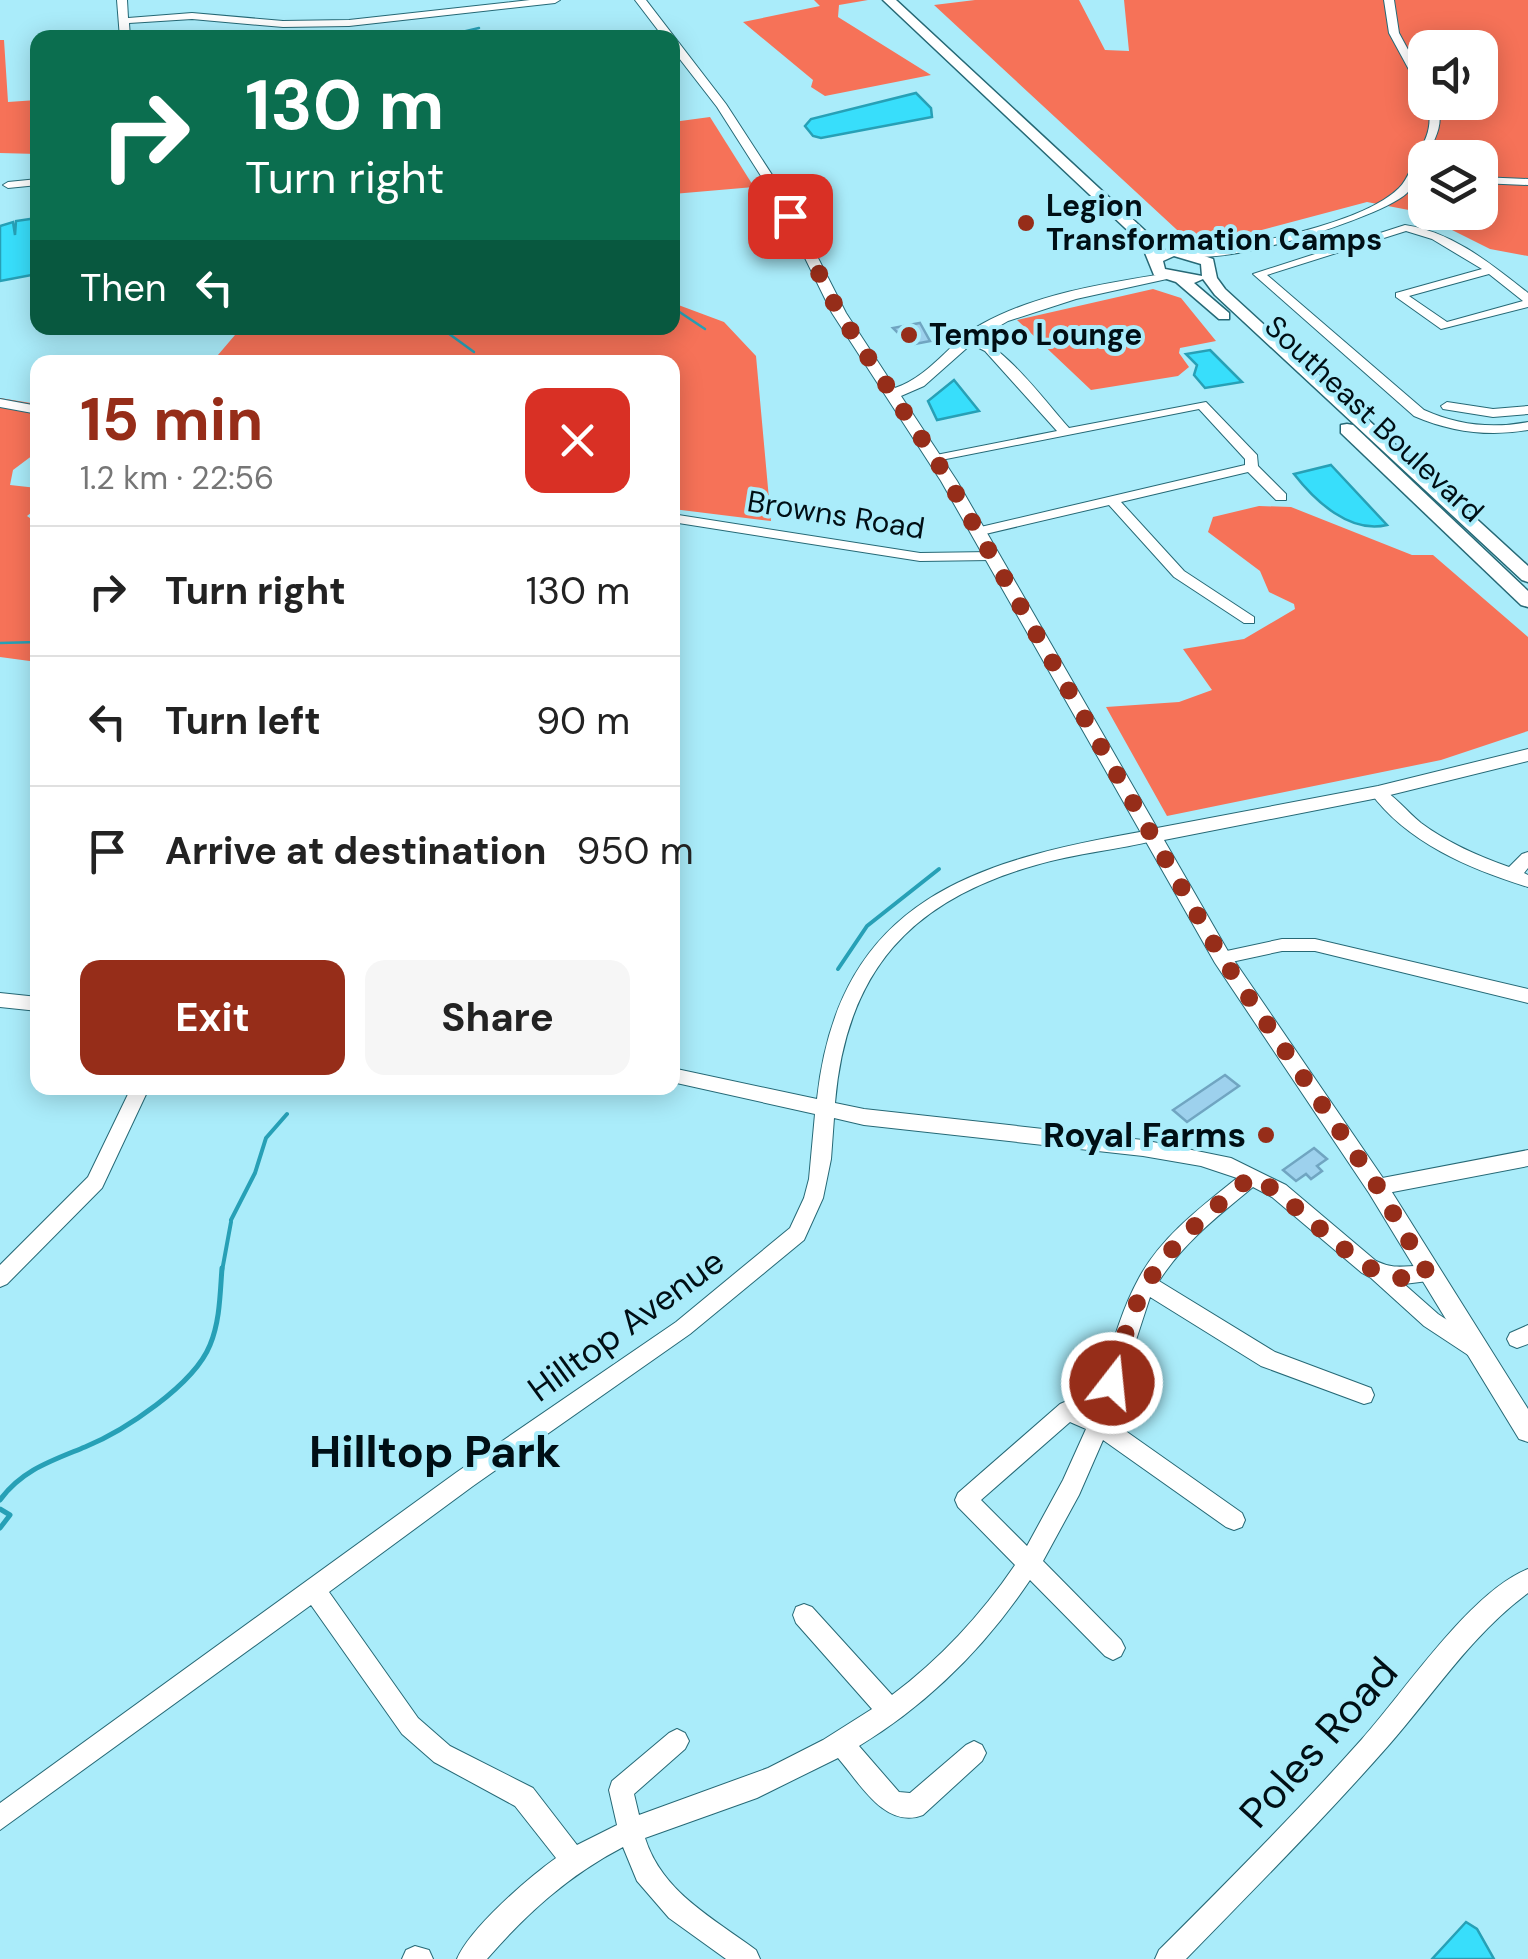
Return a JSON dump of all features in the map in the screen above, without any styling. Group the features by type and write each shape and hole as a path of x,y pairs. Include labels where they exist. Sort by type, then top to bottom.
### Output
{"main road":[{"path":"889,0 1148,242 1154,262"},
{"path":"906,0 1167,242 1189,253"},
{"path":"1154,262 1160,255 1189,253"},
{"name":"Southeast Boulevard","path":"1189,253 1210,268 1210,278 1220,292 1528,576"},
{"name":"Southeast Boulevard","path":"1154,262 1528,601"},
{"path":"1175,278 1203,276 1210,268"}],"street":[{"path":"122,0 125,30"},
{"path":"124,21 192,16 283,24 349,24 556,0"},
{"path":"640,0 664,30"},
{"path":"1389,0 1394,32 1408,58"},
{"path":"680,59 722,106 783,201 839,313 936,459 1222,958 1378,1187 1528,1431"},
{"path":"1398,195 1434,135 1437,120"},
{"path":"1498,181 1528,182"},
{"path":"8,185 30,183"},
{"path":"1189,253 1243,248 1336,221 1408,193"},
{"path":"1526,418 1480,428 1419,413 1268,284 1260,271 1405,228 1420,228 1491,270 1528,301"},
{"path":"1210,268 1243,248"},
{"path":"1123,284 1148,270 1154,262"},
{"path":"1491,270 1400,295 1446,326 1528,301"},
{"path":"892,394 920,384 969,338 1004,318 1123,284 1175,278"},
{"path":"969,338 989,348 1066,432"},
{"path":"0,402 30,408"},
{"path":"936,459 1202,405 1252,458 1251,467"},
{"path":"1447,406 1526,418"},
{"path":"1251,467 1280,496"},
{"path":"976,532 1251,467"},
{"path":"1113,500 1179,574 1249,620"},
{"name":"Browns Road","path":"680,519 920,557 991,556"},
{"path":"1151,836 1378,792 1528,754"},
{"path":"1378,792 1398,816 1437,846 1520,878 1528,858"},
{"name":"Hilltop Avenue","path":"0,1818 683,1328 797,1234 810,1214 816,1192 835,1036 846,1005 873,956 916,912 960,885 1008,865 1151,836"},
{"path":"1222,958 1282,945 1315,946 1528,996"},
{"path":"0,1000 30,1003"},
{"path":"680,1077 826,1111 1174,1152 1231,1166 1279,1191 1430,1320 1478,1351"},
{"path":"0,1278 95,1182 137,1095"},
{"path":"1378,1187 1528,1158"},
{"path":"470,1959 514,1910 574,1861 632,1832 757,1785 840,1742 890,1711 980,1629 1028,1562 1067,1496 1098,1424 1131,1316 1146,1284 1182,1236 1252,1176"},
{"path":"1369,1267 1389,1277 1428,1274"},
{"path":"1146,1284 1268,1359 1364,1394"},
{"path":"1113,1648 966,1500 1067,1411 1098,1424 1234,1520"},
{"name":"Poles Road","path":"1168,1959 1395,1720 1478,1622 1506,1594 1528,1580"},
{"path":"314,1590 410,1726 442,1754 524,1796 574,1861"},
{"path":"804,1615 890,1711"},
{"path":"677,1742 621,1790 632,1832 645,1870 658,1890 747,1959"},
{"path":"840,1742 893,1802 914,1806 974,1753"}],"shaded area":[{"path":"814,0 868,0 839,5 838,17 931,75 825,96 811,87 813,80 743,22 820,6"},
{"path":"975,0 1079,0 1105,50 1129,51 1124,0 1528,0 1528,256 1490,249 1452,230 1498,230 1498,140 1408,140 1408,210 1367,202 1213,243 1189,241 934,5"},
{"path":"0,40 4,40 8,102 30,100 30,154 0,153"},
{"path":"710,117 754,187 680,193 680,121"},
{"path":"1153,289 1181,298 1216,341 1180,348 1179,353 1189,367 1178,376 1091,390 1017,320"},
{"path":"680,306 724,322 756,356 771,521 680,510 680,355 218,355 235,335 680,335"},
{"path":"0,398 30,403 30,457 13,470 10,485 30,487 27,516 30,661 0,657"},
{"path":"1259,506 1291,507 1412,555 1433,555 1528,637 1528,731 1441,760 1167,816 1106,707 1179,702 1212,690 1183,649 1244,639 1295,609 1294,604 1269,592 1260,571 1208,532 1213,517"}],"water":[{"path":"916,93 931,108 932,117 821,138 813,136 805,126 811,119"},
{"path":"30,219 30,275 0,281 0,226 13,222 15,235 16,221"},
{"path":"1210,350 1242,382 1205,388 1194,375 1197,365 1186,354"},
{"path":"954,380 979,411 937,420 928,401"},
{"path":"1331,465 1387,525 1360,525 1347,520 1312,495 1294,474"},
{"path":"1466,1922 1477,1929 1494,1959 1432,1959"}],"building":[{"name":"Tempo Lounge","path":"920,323 930,341 910,345 893,328"},
{"name":"Royal Farms","path":"1225,1075 1239,1086 1187,1122 1173,1110"},
{"name":"Royal Farms","path":"1314,1148 1327,1159 1317,1166 1322,1171 1311,1179 1306,1174 1296,1181 1283,1170"}],"waterway":[{"path":"470,30 479,28"},
{"path":"680,312 705,329"},
{"path":"451,335 474,352"},
{"path":"0,643 30,642"},
{"path":"838,969 867,926 939,869"},
{"path":"231,1220 255,1173 266,1138 287,1114"},
{"path":"222,1271 231,1222"},
{"path":"0,1500 38,1468 101,1440 137,1418 189,1376 213,1336 222,1268"},
{"path":"0,1509 10,1515 0,1528"}],"place":[{"name":"Legion Transformation Camps","path":"1026,223"},
{"name":"Tempo Lounge","path":"909,335"},
{"name":"Royal Farms","path":"1266,1135"}],"district":[{"name":"Hilltop Park","path":"435,1451"}],"route":[{"path":"790,216 839,313 943,471 1222,958 1354,1158 1378,1187 1428,1274 1389,1277 1369,1267 1310,1215 1252,1176 1182,1236 1157,1267 1131,1316 1112,1383"}]}
